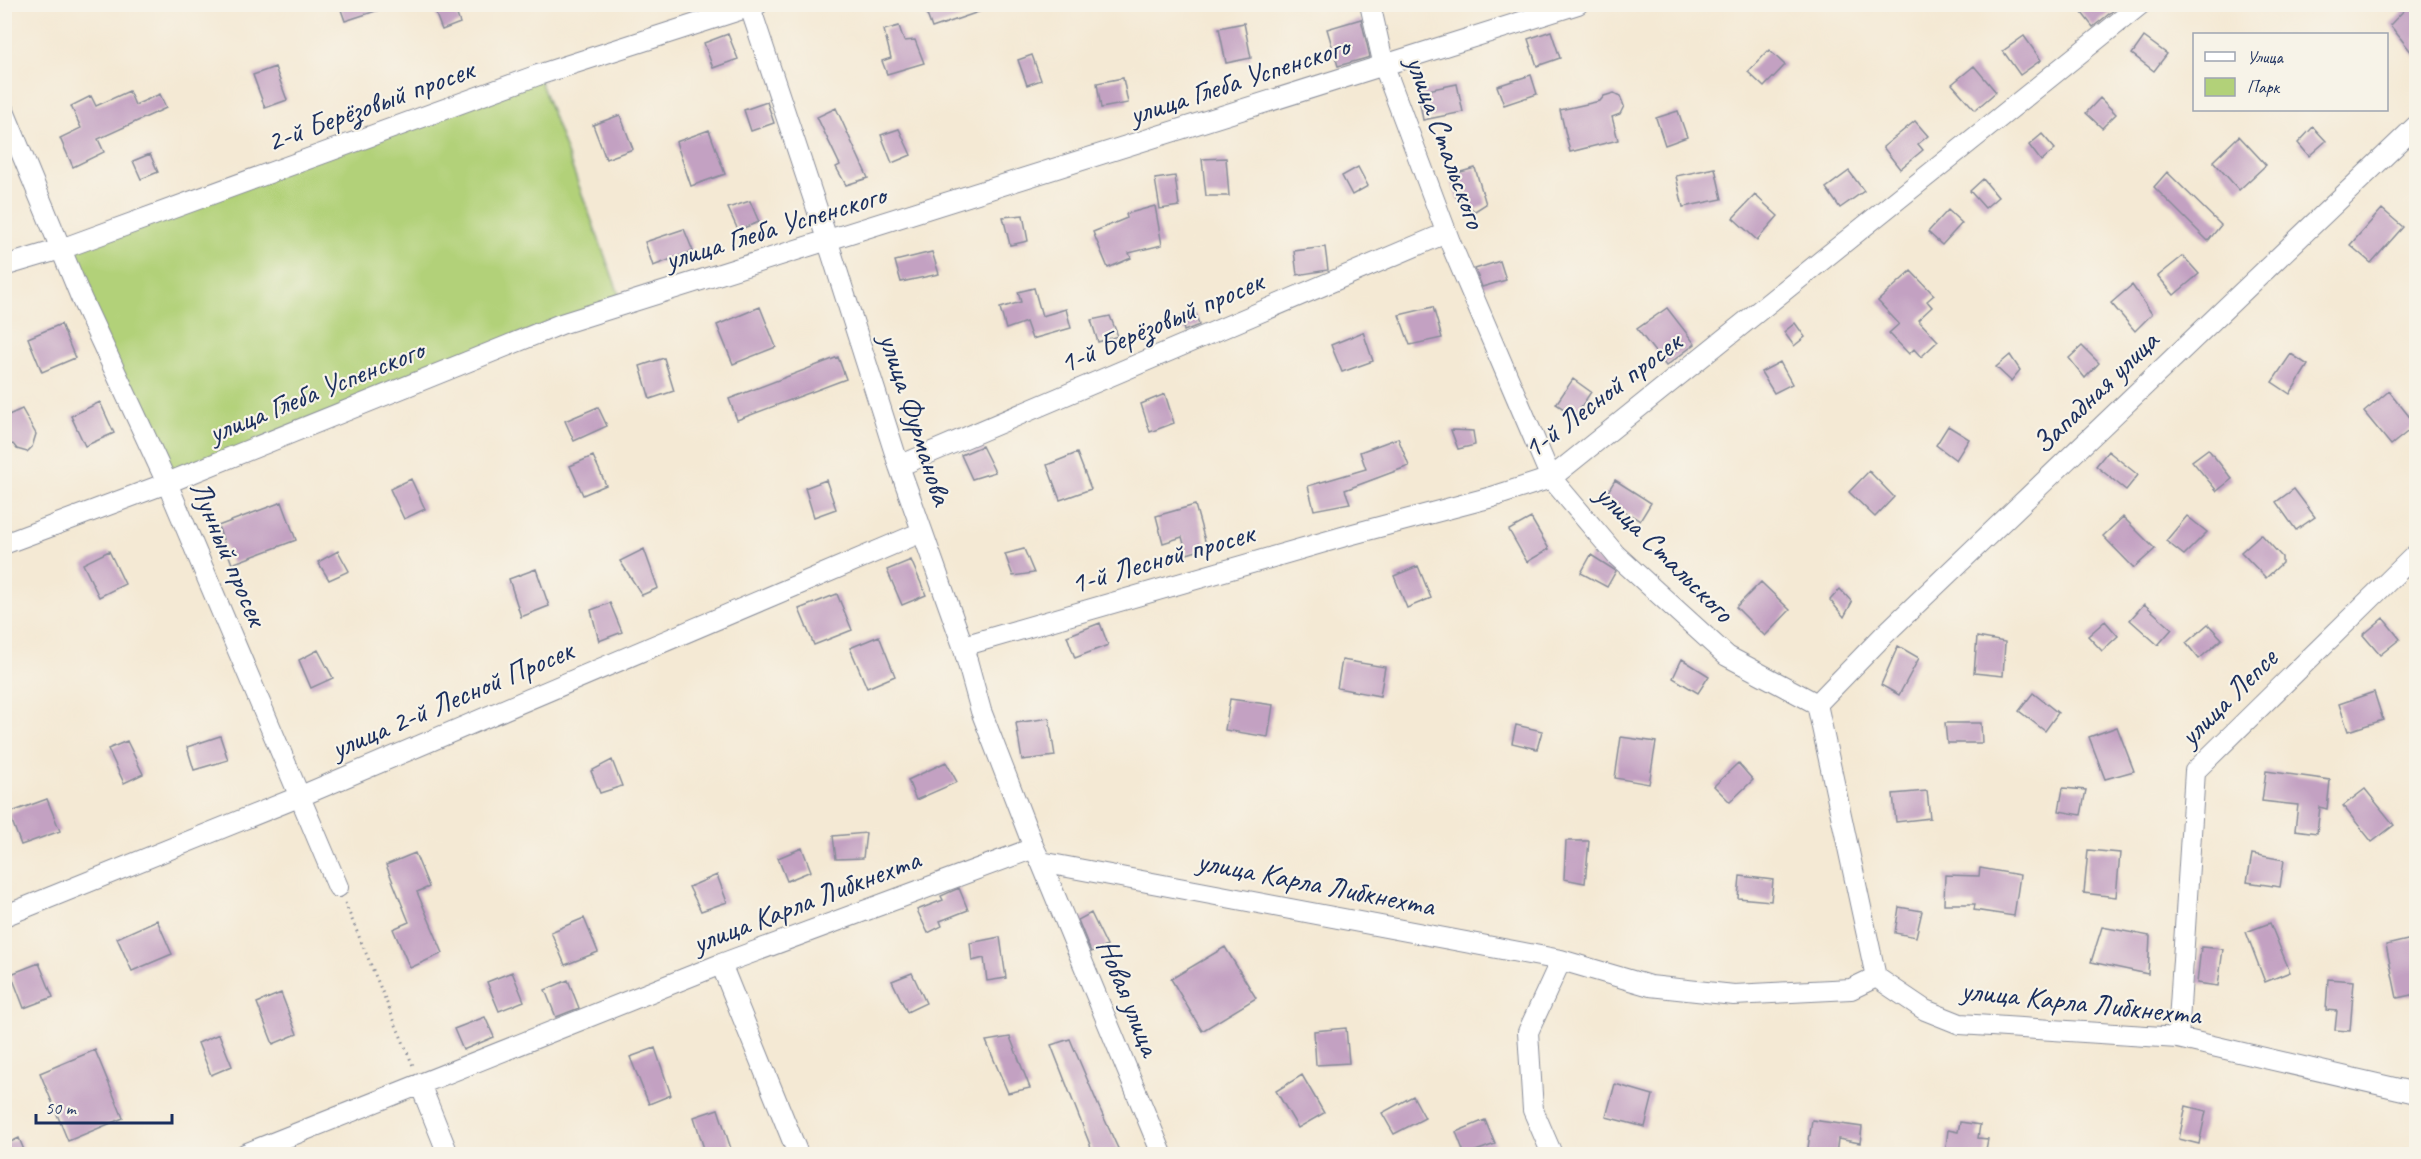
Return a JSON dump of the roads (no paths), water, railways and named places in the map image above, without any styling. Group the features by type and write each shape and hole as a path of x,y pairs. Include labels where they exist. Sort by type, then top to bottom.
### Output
{"street":[{"name":"улица Стальского","path":"1370,4 1384,66 1446,233 1551,478 1616,555 1727,656 1816,704"},
{"name":"улица Глеба Успенского","path":"4,544 167,483 561,324 828,242 1578,4"},
{"name":"1-й Лесной просек","path":"963,646 1551,478 2141,4"},
{"name":"улица Фурманова","path":"752,5 899,466 963,646 981,711 1038,855"},
{"name":"2-й Берёзовый просек","path":"4,266 61,249 537,75 752,5"},
{"name":"Лунный просек","path":"4,111 61,249 167,483 339,887"},
{"name":"Западная улица","path":"1816,704 1884,634 2416,126"},
{"name":"1-й Берёзовый просек","path":"899,466 1446,233"},
{"name":"улица 2-й Лесной Просек","path":"4,916 301,796 922,532"},
{"name":"улица Лепсе","path":"2178,1038 2195,771 2416,554"},
{"path":"1816,704 1876,977"},
{"name":"улица Карла Либкнехта","path":"244,1155 721,964 1038,855 1561,960 1650,986 1734,995 1851,989 1876,977 1925,1010 1960,1024 2178,1038 2416,1093"},
{"name":"Новая улица","path":"1038,855 1162,1155"},
{"path":"1552,1155 1533,1110 1528,1032 1561,960"},
{"path":"721,964 798,1155"},
{"path":"420,1084 448,1155"}]}
